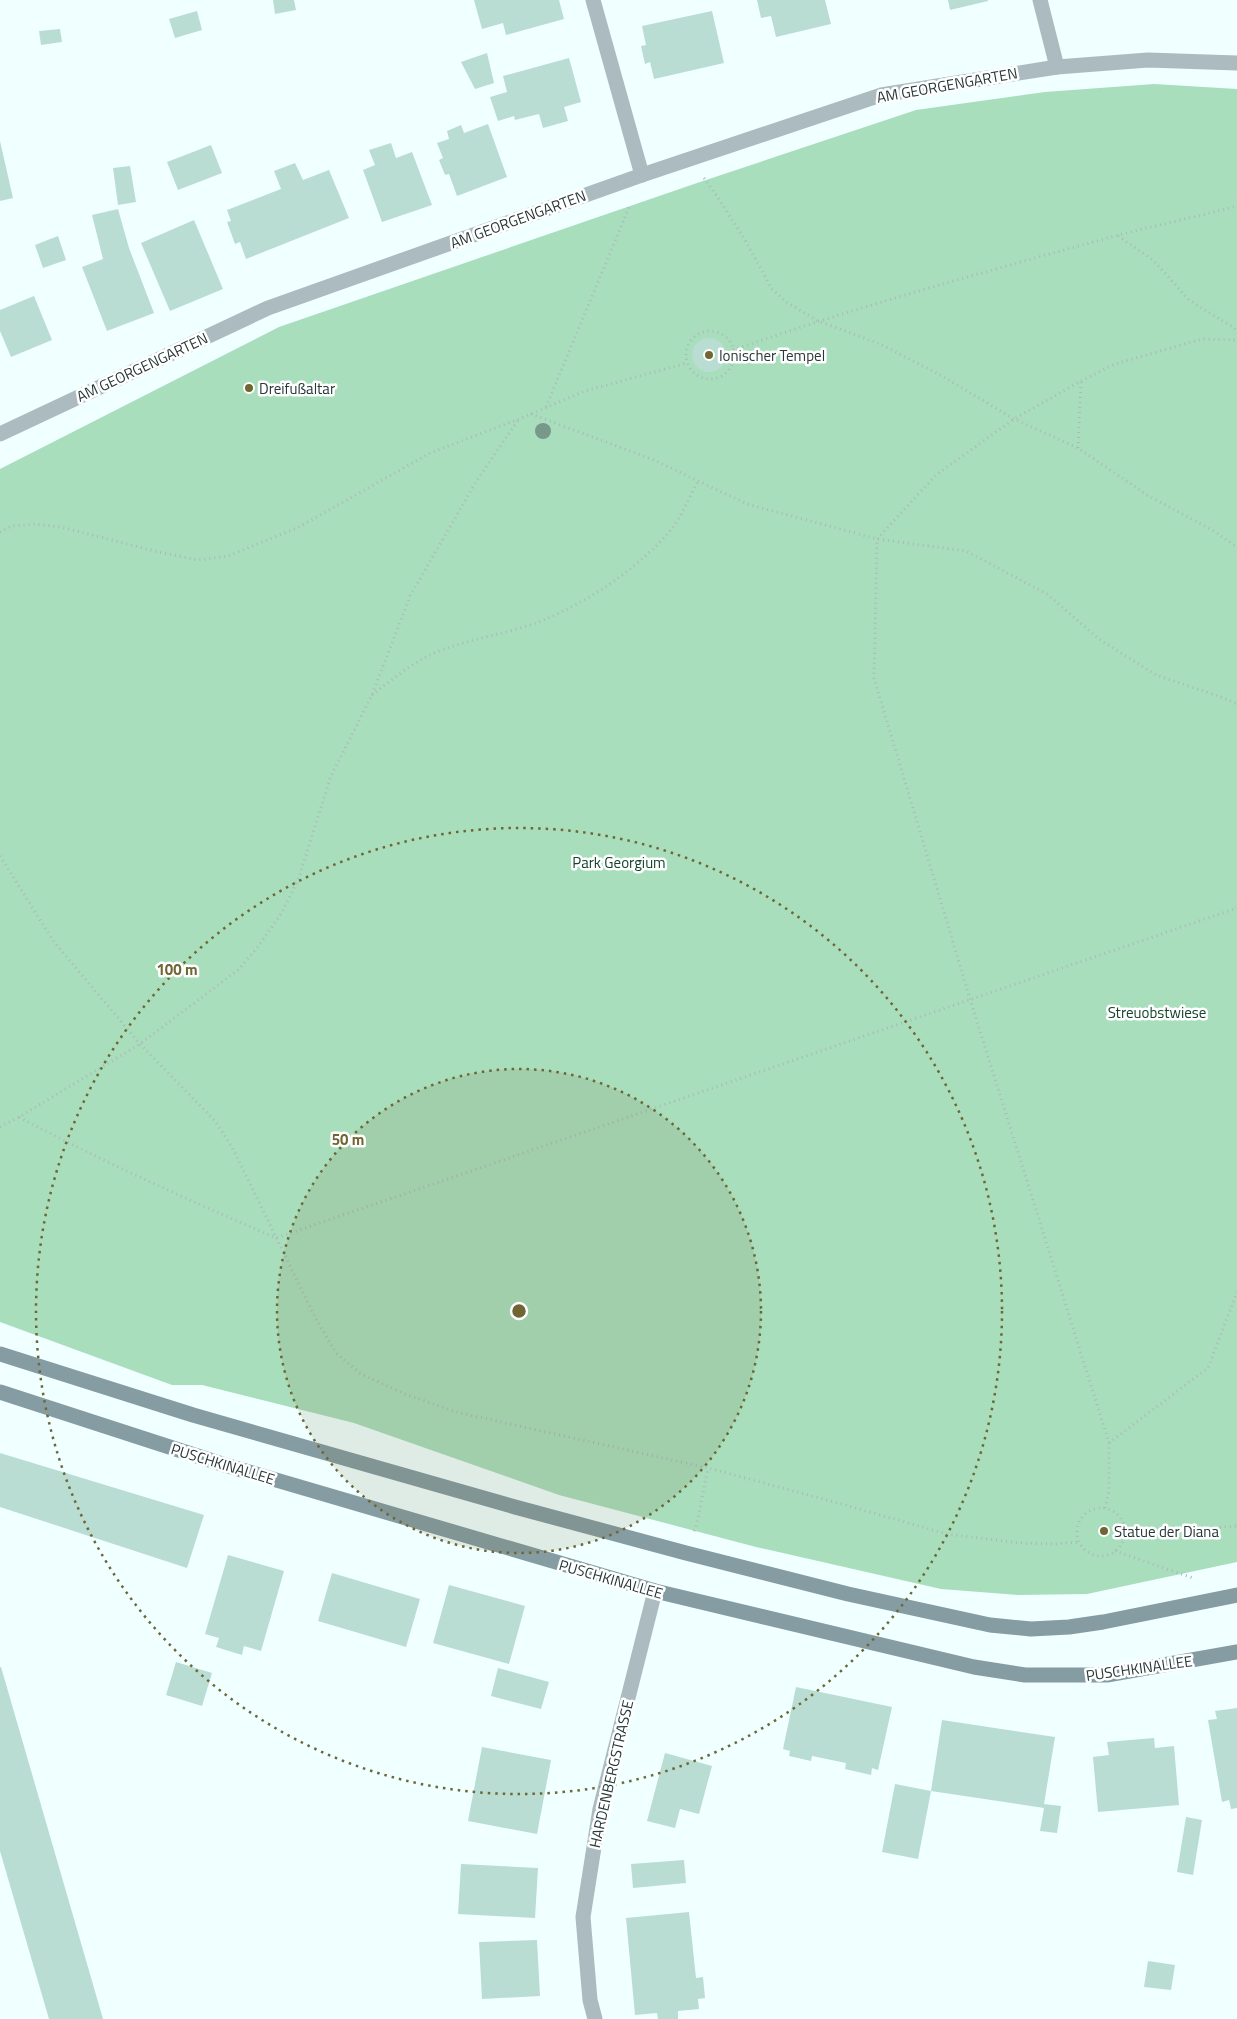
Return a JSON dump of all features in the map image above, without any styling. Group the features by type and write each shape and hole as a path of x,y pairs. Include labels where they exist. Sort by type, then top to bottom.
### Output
{"main road":[{"path":"0,1354 193,1415 514,1507 829,1590 990,1625 1031,1629 1069,1627 1237,1596"},
{"name":"PUSCHKINALLEE","path":"0,1392 225,1465 654,1591 974,1667 1025,1675 1107,1676 1237,1652"}],"street":[{"path":"594,0 642,175"},
{"path":"1040,0 1057,67"},
{"name":"AM GEORGENGARTEN","path":"0,434 268,308 642,175 881,95 1057,67 1148,60 1237,63"},
{"name":"HARDENBERGSTRASSE","path":"595,2019 590,2000 583,1917 600,1809 654,1591"}],"path":[{"path":"690,160 717,196 772,289 786,302 818,321 894,351 942,376 1014,419 1078,448 1146,494 1214,531 1237,546"},
{"path":"546,407 642,175"},
{"path":"734,350 818,321 1118,235 1188,220 1237,206"},
{"path":"1118,235 1153,260 1189,300 1234,328 1237,332"},
{"path":"703,332 719,333 731,342 734,350 732,366 721,377 705,378 691,370 687,363 687,348 696,335 703,332"},
{"path":"1105,1508 1109,1491 1109,1443 970,999 874,678 877,539 936,475 1014,419 1081,381 1115,364 1202,339 1237,340"},
{"path":"0,532 12,526 35,524 61,527 154,551 198,560 228,556 299,526 430,453 585,391 687,363"},
{"path":"1078,448 1081,381"},
{"path":"531,414 654,460 747,504 877,539 966,551 1047,594 1099,639 1156,674 1237,704"},
{"path":"0,1126 19,1117 140,1044 238,970 257,948 281,914 298,880 330,776 372,695 410,596 477,480 519,419"},
{"path":"372,695 408,668 438,651 542,621 586,598 625,572 656,545 672,527 687,505 698,481"},
{"path":"0,856 54,942 140,1044 215,1121 232,1146 316,1319 336,1353 361,1374 405,1394 456,1412 708,1468 947,1534 1020,1543 1055,1544 1079,1542"},
{"path":"19,1117 82,1151 276,1238 1237,908"},
{"path":"1109,1443 1208,1368 1237,1292"},
{"path":"1105,1508 1117,1514 1124,1525 1124,1539 1115,1551 1102,1556 1088,1552 1079,1542 1077,1527 1080,1520 1090,1510 1105,1508"},
{"path":"1125,1532 1169,1532 1237,1526"},
{"path":"1115,1551 1195,1579"}],"green space":[{"name":"Park Georgium","path":"1154,84 1237,89 1237,1562 1087,1594 1018,1595 941,1589 756,1547 559,1495 354,1423 202,1385 172,1385 0,1322 0,469 279,327 697,183 916,110 1045,92"}],"building":[{"path":"273,0 294,0 296,10 275,14"},
{"path":"474,0 559,0 564,19 506,35 503,23 482,29"},
{"path":"757,0 825,0 831,24 776,37 771,16 761,18"},
{"path":"948,0 988,0 988,1 950,10"},
{"path":"197,11 202,30 175,38 169,19"},
{"path":"712,11 724,63 654,79 650,62 645,64 641,46 646,45 642,26"},
{"path":"60,29 62,42 41,45 39,31"},
{"path":"487,53 494,83 475,89 461,62"},
{"path":"569,58 581,102 564,107 568,121 543,128 539,114 515,120 514,116 498,121 490,97 507,92 503,76"},
{"path":"488,124 507,177 457,196 449,174 445,175 439,160 443,158 437,143 449,139 447,131 461,125 464,133"},
{"path":"0,141 13,198 0,201"},
{"path":"391,143 396,158 412,152 432,205 382,222 363,170 375,165 369,150"},
{"path":"211,145 222,173 178,190 167,162"},
{"path":"295,163 303,180 329,170 349,218 246,259 240,242 235,244 227,222 231,221 227,210 281,189 274,171"},
{"path":"130,166 136,202 118,205 113,168"},
{"path":"118,209 129,248 154,313 107,331 82,267 103,259 92,215"},
{"path":"194,220 223,289 170,311 141,243"},
{"path":"58,236 66,260 43,268 35,245"},
{"path":"34,296 52,340 11,357 0,331 0,310"},
{"name":"Ionischer Tempel","path":"709,338 721,343 726,355 721,367 709,372 697,367 692,355 697,343"},
{"path":"0,1453 204,1515 187,1568 0,1507"},
{"path":"228,1555 284,1571 261,1651 244,1646 242,1655 216,1647 219,1638 205,1634"},
{"path":"332,1573 420,1599 406,1647 318,1621"},
{"path":"449,1585 525,1606 509,1664 433,1643"},
{"path":"176,1662 212,1673 202,1706 166,1695"},
{"path":"0,1667 103,2019 49,2019 0,1851"},
{"path":"498,1668 549,1682 541,1709 491,1696"},
{"path":"796,1687 892,1707 878,1770 872,1768 871,1775 845,1769 846,1763 812,1756 811,1761 789,1756 790,1751 783,1749"},
{"path":"1237,1708 1237,1808 1231,1809 1229,1800 1222,1802 1208,1720 1217,1719 1215,1711"},
{"path":"942,1720 1055,1737 1044,1804 1061,1806 1057,1833 1040,1831 1044,1808 931,1791"},
{"path":"1154,1738 1155,1748 1174,1746 1179,1805 1098,1812 1093,1757 1109,1755 1107,1742"},
{"path":"482,1747 551,1760 537,1834 468,1821"},
{"path":"665,1753 712,1766 699,1814 680,1809 675,1828 647,1821"},
{"path":"895,1784 931,1791 918,1859 882,1852"},
{"path":"1186,1817 1202,1820 1193,1875 1177,1872"},
{"path":"684,1860 686,1883 633,1888 631,1864"},
{"path":"461,1864 538,1868 535,1918 458,1914"},
{"path":"689,1912 696,1978 703,1977 705,1998 698,1999 699,2009 678,2011 678,2019 658,2019 657,2013 635,2015 626,1918"},
{"path":"537,1940 540,1996 482,1999 479,1942"},
{"path":"1148,1961 1175,1965 1171,1990 1144,1987"}],"place":[{"name":"Ionischer Tempel","path":"709,355"},
{"name":"Dreifußaltar","path":"249,388"},
{"name":"Statue der Diana","path":"1104,1531"}],"park label":[{"name":"Streuobstwiese","path":"1157,1012"}]}
